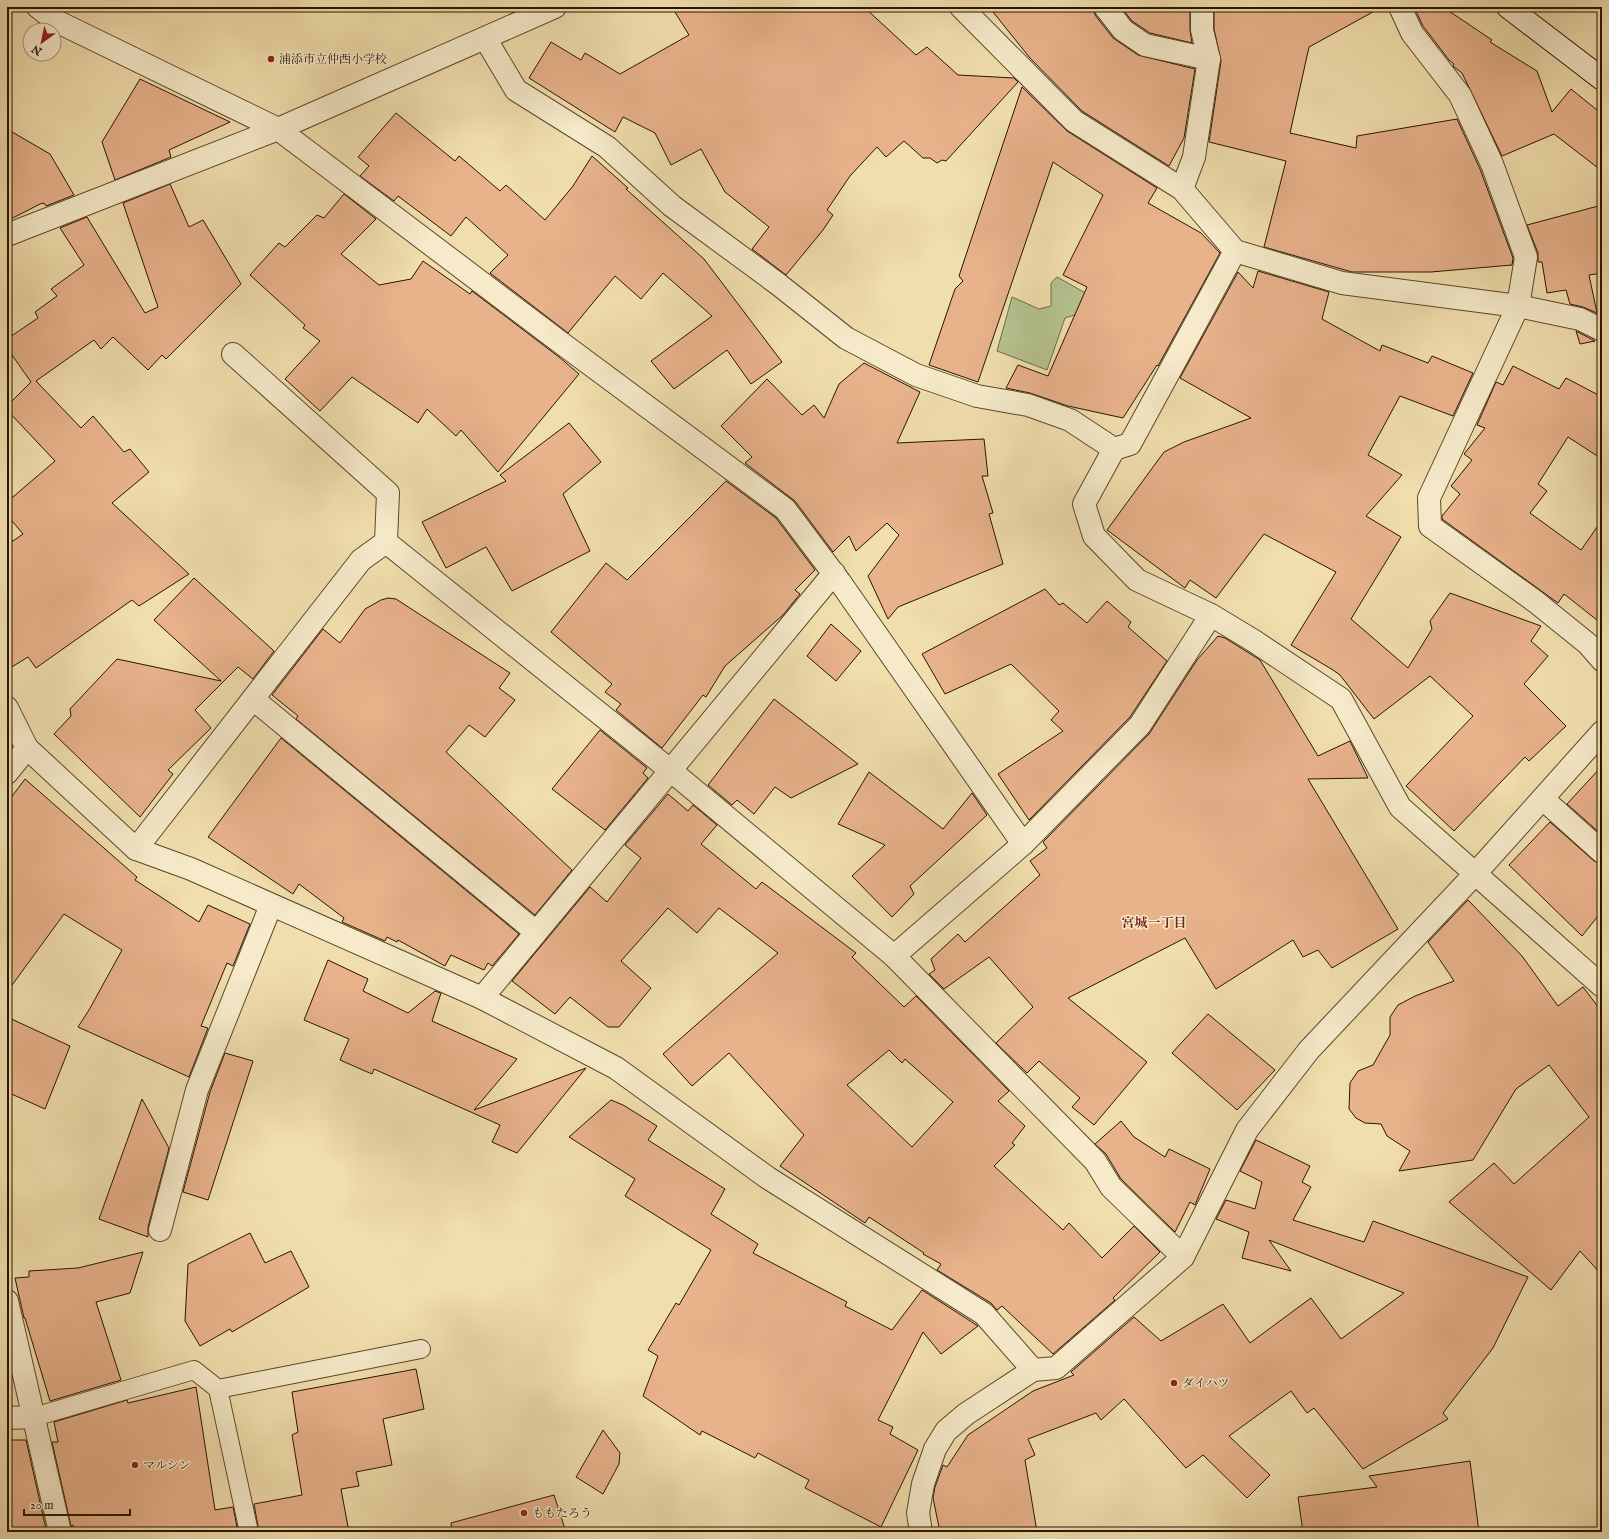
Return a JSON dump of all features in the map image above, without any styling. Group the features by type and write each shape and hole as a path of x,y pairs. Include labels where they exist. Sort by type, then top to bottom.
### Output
{"street":[{"path":"38,7 56,21 278,129 560,342 785,509 834,573 1023,844"},
{"path":"7,235 278,129 555,7"},
{"path":"961,7 1074,122 1182,190 1236,251 1342,283 1518,306 1580,319 1602,330"},
{"path":"1105,7 1123,30 1145,45 1209,59"},
{"path":"1182,190 1194,157 1209,59 1202,30 1202,7"},
{"path":"1400,7 1412,33 1460,95 1492,164 1526,257 1518,306 1429,498 1430,526 1536,602 1588,644 1602,660"},
{"path":"1508,7 1602,78"},
{"path":"485,38 516,90 607,147 672,206 778,284 846,338 916,375 977,396 1028,405 1070,420 1114,449"},
{"path":"1236,251 1130,444 1114,449 1084,504 1094,536 1137,580 1211,615 1254,641 1341,699 1400,807 1474,875 1602,986"},
{"path":"233,354 388,493 386,542"},
{"path":"136,849 361,560 386,542"},
{"path":"386,542 670,770 894,956 1094,1161 1111,1187 1183,1257"},
{"path":"482,998 834,573"},
{"path":"894,956 1023,844 1140,725 1211,615"},
{"path":"252,699 536,932"},
{"path":"7,708 17,746 136,849 191,869 482,998 616,1068 768,1178 984,1314 1033,1370"},
{"path":"921,1532 918,1513 923,1484 935,1449 946,1431 966,1414 1033,1370 1056,1368 1183,1257 1247,1130 1309,1050 1474,875 1602,732"},
{"path":"7,773 17,746"},
{"path":"1543,799 1602,852"},
{"path":"160,1230 197,1090 271,905"},
{"path":"7,1301 60,1532"},
{"path":"7,1418 34,1417"}],"lane":[{"path":"218,1389 421,1349"},
{"path":"34,1417 194,1370 218,1389 249,1532"}],"green space":[{"path":"1057,277 1107,305 1065,318 1047,370 997,351 1012,297 1039,309 1051,306 1051,283"}],"building":[{"path":"672,7 864,7 916,55 927,47 958,75 1014,78 1018,82 946,161 942,160 937,163 930,158 923,158 904,141 886,157 877,147 850,176 827,210 833,215 823,230 786,275 752,249 769,227 725,192 701,149 671,165 655,133 623,117 615,132 529,78 551,42 581,60 585,53 620,74 689,35"},
{"path":"989,7 1093,7 1095,15 1113,38 1138,55 1195,69 1184,138 1169,166 1082,111 1030,58"},
{"path":"1121,7 1190,7 1190,30 1192,43 1150,33 1132,21"},
{"path":"1382,7 1309,47 1290,133 1356,148 1357,136 1457,119 1480,169 1513,258 1512,265 1431,272 1352,272 1264,247 1286,161 1209,142 1221,61 1214,29 1214,8"},
{"path":"1414,7 1443,7 1492,40 1490,42 1537,71 1552,112 1571,89 1602,114 1602,171 1554,134 1502,156 1462,73 1453,66 1454,64 1449,60 1423,26"},
{"path":"140,79 230,122 169,150 171,157 115,180 102,142"},
{"path":"1022,87 1067,131 1157,188 1148,203 1201,233 1220,253 1158,366 1157,365 1123,418 1068,406 1030,393 1006,388 1018,365 1048,376 1087,287 1063,275 1103,195 1053,162 978,382 929,365 955,289 963,281 959,276"},
{"path":"396,113 455,161 459,156 500,191 506,185 545,220 573,186 592,156 628,188 626,189 704,259 782,362 751,384 727,350 674,389 651,361 712,316 663,273 641,299 615,276 568,333 490,273 508,255 466,217 451,236 398,196 394,201 360,176 369,166 358,157"},
{"path":"7,129 50,154 74,195 46,206 42,203 7,221"},
{"path":"170,184 189,227 203,220 241,284 166,359 162,355 148,370 113,337 101,349 94,340 36,381 81,428 93,416 124,452 130,449 149,472 112,503 189,574 139,606 132,600 36,668 28,657 7,670 7,545 23,534 7,515 7,502 55,461 7,410 7,406 31,382 7,348 7,339 38,318 35,312 57,296 51,289 84,265 60,228 87,217 145,313 158,307 123,203"},
{"path":"344,194 376,219 341,254 379,285 411,279 423,261 470,294 472,291 579,374 498,472 461,430 456,436 427,409 418,423 352,377 320,411 285,379 320,341 303,328 305,325 250,275 279,243 285,247 317,215 324,218"},
{"path":"1602,205 1602,273 1589,275 1597,313 1583,307 1570,304 1566,290 1547,293 1542,262 1538,262 1538,253 1527,225"},
{"path":"1258,271 1329,292 1322,319 1380,351 1382,345 1428,363 1432,356 1473,373 1453,416 1400,396 1368,455 1402,475 1366,516 1401,537 1351,619 1408,668 1432,629 1430,621 1450,593 1541,626 1531,641 1548,656 1524,684 1566,726 1529,761 1525,757 1454,831 1406,786 1473,716 1430,676 1374,719 1340,675 1291,645 1336,572 1264,534 1216,598 1190,580 1185,588 1107,530 1164,452 1184,442 1251,418 1180,378 1238,272 1253,288"},
{"path":"1576,331 1595,341 1580,344"},
{"path":"864,363 920,392 897,443 984,439 988,476 982,476 993,513 989,514 1003,564 898,607 888,619 868,576 899,535 887,523 856,551 849,536 833,552 795,501 745,463 752,457 721,426 767,379 802,415 814,405 824,418 839,384"},
{"path":"1513,366 1559,389 1566,378 1602,397 1602,459 1568,437 1538,484 1547,491 1530,513 1581,550 1602,520 1602,624 1564,594 1558,603 1442,519 1442,516 1460,494 1451,486 1472,460 1464,454 1485,428 1477,425 1496,382 1503,385"},
{"path":"569,423 601,462 563,494 590,551 512,591 486,547 446,568 422,522 506,481 500,475"},
{"path":"726,481 776,518 815,570 795,590 800,594 783,615 725,666 706,697 703,695 662,748 616,710 621,704 605,692 612,684 551,632 606,563 627,580"},
{"path":"194,578 274,651 253,679 238,667 195,710 211,728 168,770 173,774 140,817 54,734 71,716 70,709 117,659 221,681 154,620"},
{"path":"1045,589 1059,605 1063,603 1087,623 1107,601 1131,622 1128,627 1167,661 1130,717 1029,820 998,774 1063,731 1051,720 1059,711 1011,664 945,694 922,654"},
{"path":"388,598 396,599 510,673 499,688 515,700 485,737 469,725 446,752 572,870 535,915 296,719 298,716 272,695 323,629 340,643 365,609 381,600"},
{"path":"831,624 861,651 836,681 807,656"},
{"path":"1218,636 1225,638 1260,660 1318,756 1350,741 1368,778 1308,779 1398,929 1332,968 1318,950 1303,957 1293,940 1216,989 1185,938 1068,998 1147,1062 1094,1125 1072,1107 1080,1098 1039,1061 1027,1073 996,1043 1033,1007 989,957 944,989 929,974 935,970 931,959 958,934 965,942 1040,875 1030,861 1047,848 1043,842 1149,734 1197,660"},
{"path":"774,699 858,764 791,798 775,787 754,814 737,800 732,805 708,785"},
{"path":"600,730 647,768 643,773 648,778 605,830 552,789"},
{"path":"281,738 519,934 492,966 488,963 484,970 451,955 445,966 398,940 397,942 387,937 385,941 342,922 344,918 299,884 293,894 208,837"},
{"path":"1602,766 1602,835 1567,804"},
{"path":"869,772 943,829 972,793 987,815 910,886 914,894 892,917 852,876 885,845 838,824"},
{"path":"25,779 137,877 135,880 199,922 208,905 250,924 233,966 227,963 201,1026 208,1028 189,1077 78,1027 122,950 64,914 7,992 7,803"},
{"path":"668,794 688,811 693,805 717,825 701,844 756,889 762,882 856,953 852,957 904,1007 916,996 1009,1091 998,1101 1025,1126 1012,1143 1015,1145 994,1166 1063,1230 1069,1223 1102,1258 1134,1226 1160,1252 1113,1298 1115,1300 1053,1354 1002,1306 997,1310 991,1303 937,1270 941,1264 923,1254 924,1253 869,1217 865,1223 780,1166 804,1135 729,1053 692,1086 663,1054 778,953 719,908 697,933 668,908 621,961 651,988 619,1027 608,1027 570,997 555,1014 512,981 590,887 607,902 641,858 625,845","holes":["889,1050 902,1063 905,1059 953,1102 912,1147 847,1085"]},
{"path":"1550,822 1594,861 1602,864 1602,911 1582,936 1509,865"},
{"path":"1468,900 1522,956 1558,1006 1583,987 1602,1012 1602,1275 1580,1251 1551,1290 1449,1202 1494,1163 1514,1184 1589,1117 1549,1065 1516,1089 1473,1160 1399,1171 1410,1151 1387,1136 1381,1124 1365,1123 1356,1118 1349,1109 1350,1083 1358,1071 1373,1065 1390,1035 1390,1017 1398,1005 1415,996 1454,981 1428,942"},
{"path":"328,960 368,979 363,991 408,1013 435,991 441,993 432,1021 517,1059 474,1110 586,1068 517,1153 492,1142 500,1125 374,1069 372,1074 340,1060 349,1039 304,1020"},
{"path":"1208,1014 1275,1070 1237,1110 1172,1053"},
{"path":"7,1017 70,1046 45,1109 7,1092"},
{"path":"225,1053 253,1061 208,1200 183,1192 210,1092"},
{"path":"142,1099 169,1148 148,1227 148,1237 99,1219"},
{"path":"611,1100 623,1105 657,1126 648,1140 725,1189 711,1214 758,1244 753,1253 847,1302 845,1306 892,1330 922,1290 978,1326 941,1354 923,1332 878,1420 893,1427 890,1434 918,1450 881,1527 805,1488 809,1480 758,1453 755,1458 702,1431 700,1435 643,1396 658,1356 648,1350 676,1303 679,1305 711,1250 625,1196 635,1179 569,1137"},
{"path":"1121,1121 1134,1137 1165,1157 1169,1149 1210,1169 1195,1205 1190,1202 1175,1232 1121,1179 1106,1154 1095,1144"},
{"path":"1256,1140 1310,1166 1302,1182 1311,1187 1293,1220 1364,1242 1373,1221 1528,1277 1493,1348 1443,1413 1448,1419 1363,1469 1314,1408 1307,1413 1291,1391 1229,1436 1270,1475 1247,1498 1203,1455 1186,1468 1124,1399 1101,1420 1096,1413 1028,1439 1035,1455 1025,1460 1037,1532 940,1532 933,1498 935,1487 943,1465 947,1467 968,1435 1033,1391 1074,1375 1071,1372 1134,1317 1161,1341 1223,1304 1250,1343 1311,1298 1341,1339 1404,1293 1269,1240 1291,1271 1242,1258 1249,1232 1216,1219 1226,1200 1255,1209 1262,1182 1240,1171"},
{"path":"250,1233 265,1263 291,1251 309,1287 232,1332 230,1329 200,1346 185,1321 188,1264"},
{"path":"143,1252 130,1293 96,1302 121,1380 50,1401 24,1318 15,1278 29,1277 29,1271 78,1268"},
{"path":"416,1369 424,1409 383,1419 392,1465 356,1472 359,1486 341,1489 349,1532 259,1532 254,1504 302,1495 292,1435 298,1432 292,1392"},
{"name":"マルシン","path":"196,1387 215,1510 233,1507 238,1532 74,1532 73,1525 71,1526 52,1442 58,1442 54,1422 127,1400 128,1403"},
{"path":"603,1430 620,1453 619,1464 603,1494 576,1477"},
{"path":"7,1440 26,1440 46,1529 23,1532 7,1532"},
{"path":"1470,1461 1479,1532 1303,1532 1298,1497 1377,1487 1369,1476"},
{"name":"ももたろう","path":"554,1495 566,1532 452,1532 451,1523"}],"place":[{"name":"浦添市立仲西小学校","path":"271,59"},
{"name":"ダイハツ","path":"1174,1383"},
{"name":"マルシン","path":"135,1465"},
{"name":"ももたろう","path":"524,1513"}],"district":[{"name":"宮城一丁目","path":"1154,922"}]}
